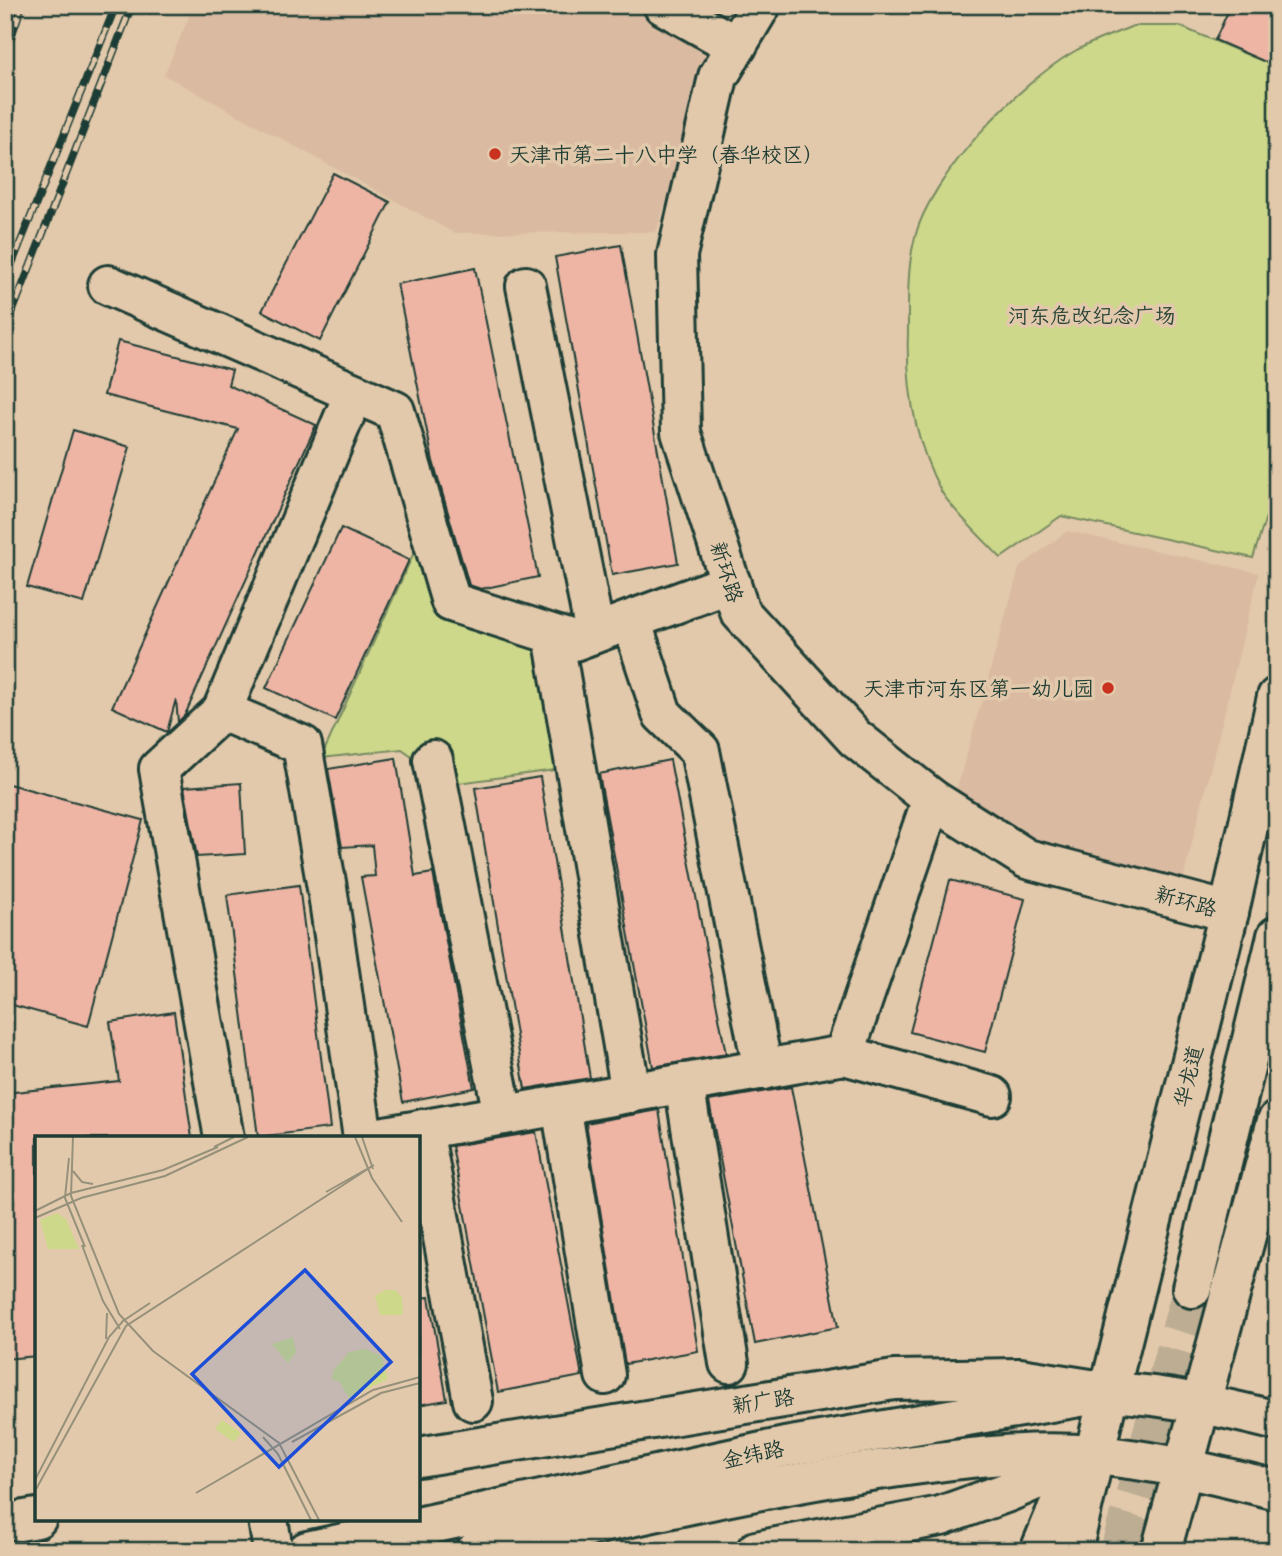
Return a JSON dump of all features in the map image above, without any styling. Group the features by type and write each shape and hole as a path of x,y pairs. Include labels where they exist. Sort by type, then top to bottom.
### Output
{"street":[{"path":"663,5 737,46"},
{"name":"新环路","path":"761,5 718,77 677,254 681,432 740,612 855,738 932,799 1027,859 1229,912"},
{"path":"108,285 395,411 451,602 574,641 731,583"},
{"path":"526,286 595,633"},
{"path":"224,1136 159,769 222,711 354,393"},
{"path":"631,620 662,714 700,751 763,1070"},
{"path":"553,635 631,1093"},
{"name":"华龙道","path":"1072,1551 1229,912 1277,697"},
{"path":"222,711 302,745 328,894 363,1136"},
{"path":"433,761 503,1115"},
{"path":"844,1055 932,799"},
{"path":"1192,1288 1277,936"},
{"path":"385,1136 844,1055 992,1096"},
{"path":"684,1083 729,1363"},
{"path":"561,1105 605,1375"},
{"path":"1161,1551 1277,1121"},
{"path":"423,1129 473,1401"},
{"name":"新广路","path":"420,1457 894,1380 1020,1378 1109,1392"},
{"name":"金纬路","path":"308,1551 785,1447 1109,1392 1201,1403"},
{"path":"1201,1403 1277,1421"},
{"name":"金纬路","path":"476,1551 788,1484 965,1457 1017,1453 1094,1455"},
{"path":"1040,1551 1062,1498 1094,1455"},
{"path":"757,1551 941,1516 1008,1492 1094,1455 1184,1468 1277,1490"},
{"path":"268,1521 273,1551"}],"shaded area":[{"name":"天津市第二十八中学（春华校区）","path":"194,5 636,5 717,49 656,232 454,233 164,75"},
{"name":"天津市河东区第一幼儿园","path":"1067,531 1259,573 1183,880 1031,842 953,802 1019,568"}],"green space":[{"name":"河东危改纪念广场","path":"1133,26 1179,26 1277,67 1277,482 1253,558 1061,516 1001,558 960,516 941,491 918,433 910,394 908,353 909,284 915,237 924,212 939,186 980,132 1004,107 1053,65 1075,51"},
{"path":"415,550 466,608 549,637 570,768 451,784 402,749 321,758"}],"building":[{"path":"1231,5 1277,5 1277,67 1215,40"},
{"path":"333,173 390,202 320,341 262,311"},
{"path":"621,245 678,563 612,575 555,257"},
{"path":"475,268 538,577 481,589 469,585 433,461 397,284"},
{"path":"118,341 232,370 228,385 316,425 185,715 178,722 176,699 167,732 112,707 238,429 104,395"},
{"path":"73,430 130,447 84,603 27,587"},
{"path":"341,528 409,560 335,720 266,688"},
{"path":"396,758 415,876 433,873 474,1088 403,1102 361,877 375,876 372,845 342,847 328,769"},
{"path":"670,760 726,1054 653,1067 599,774"},
{"path":"540,777 590,1078 525,1089 475,788"},
{"path":"5,783 143,820 88,1026 5,1003"},
{"path":"241,783 245,854 197,857 184,787"},
{"path":"950,880 1025,899 985,1052 910,1032"},
{"path":"299,885 330,1128 258,1136 227,895"},
{"path":"174,1012 192,1136 35,1136 35,1356 5,1359 5,1093 119,1081 110,1022"},
{"path":"791,1087 838,1327 755,1344 709,1101"},
{"path":"659,1110 698,1351 625,1364 586,1123"},
{"path":"536,1132 582,1376 498,1392 452,1146"},
{"path":"429,1297 447,1400 420,1405 420,1298"}],"tunnel":[{"path":"1119,1551 1192,1288"}],"railway":[{"path":"5,55 22,5"},
{"path":"5,281 116,5"},
{"path":"5,331 132,5"}],"place":[{"name":"天津市第二十八中学（春华校区）","path":"495,154"},
{"name":"天津市河东区第一幼儿园","path":"1108,688"}]}
